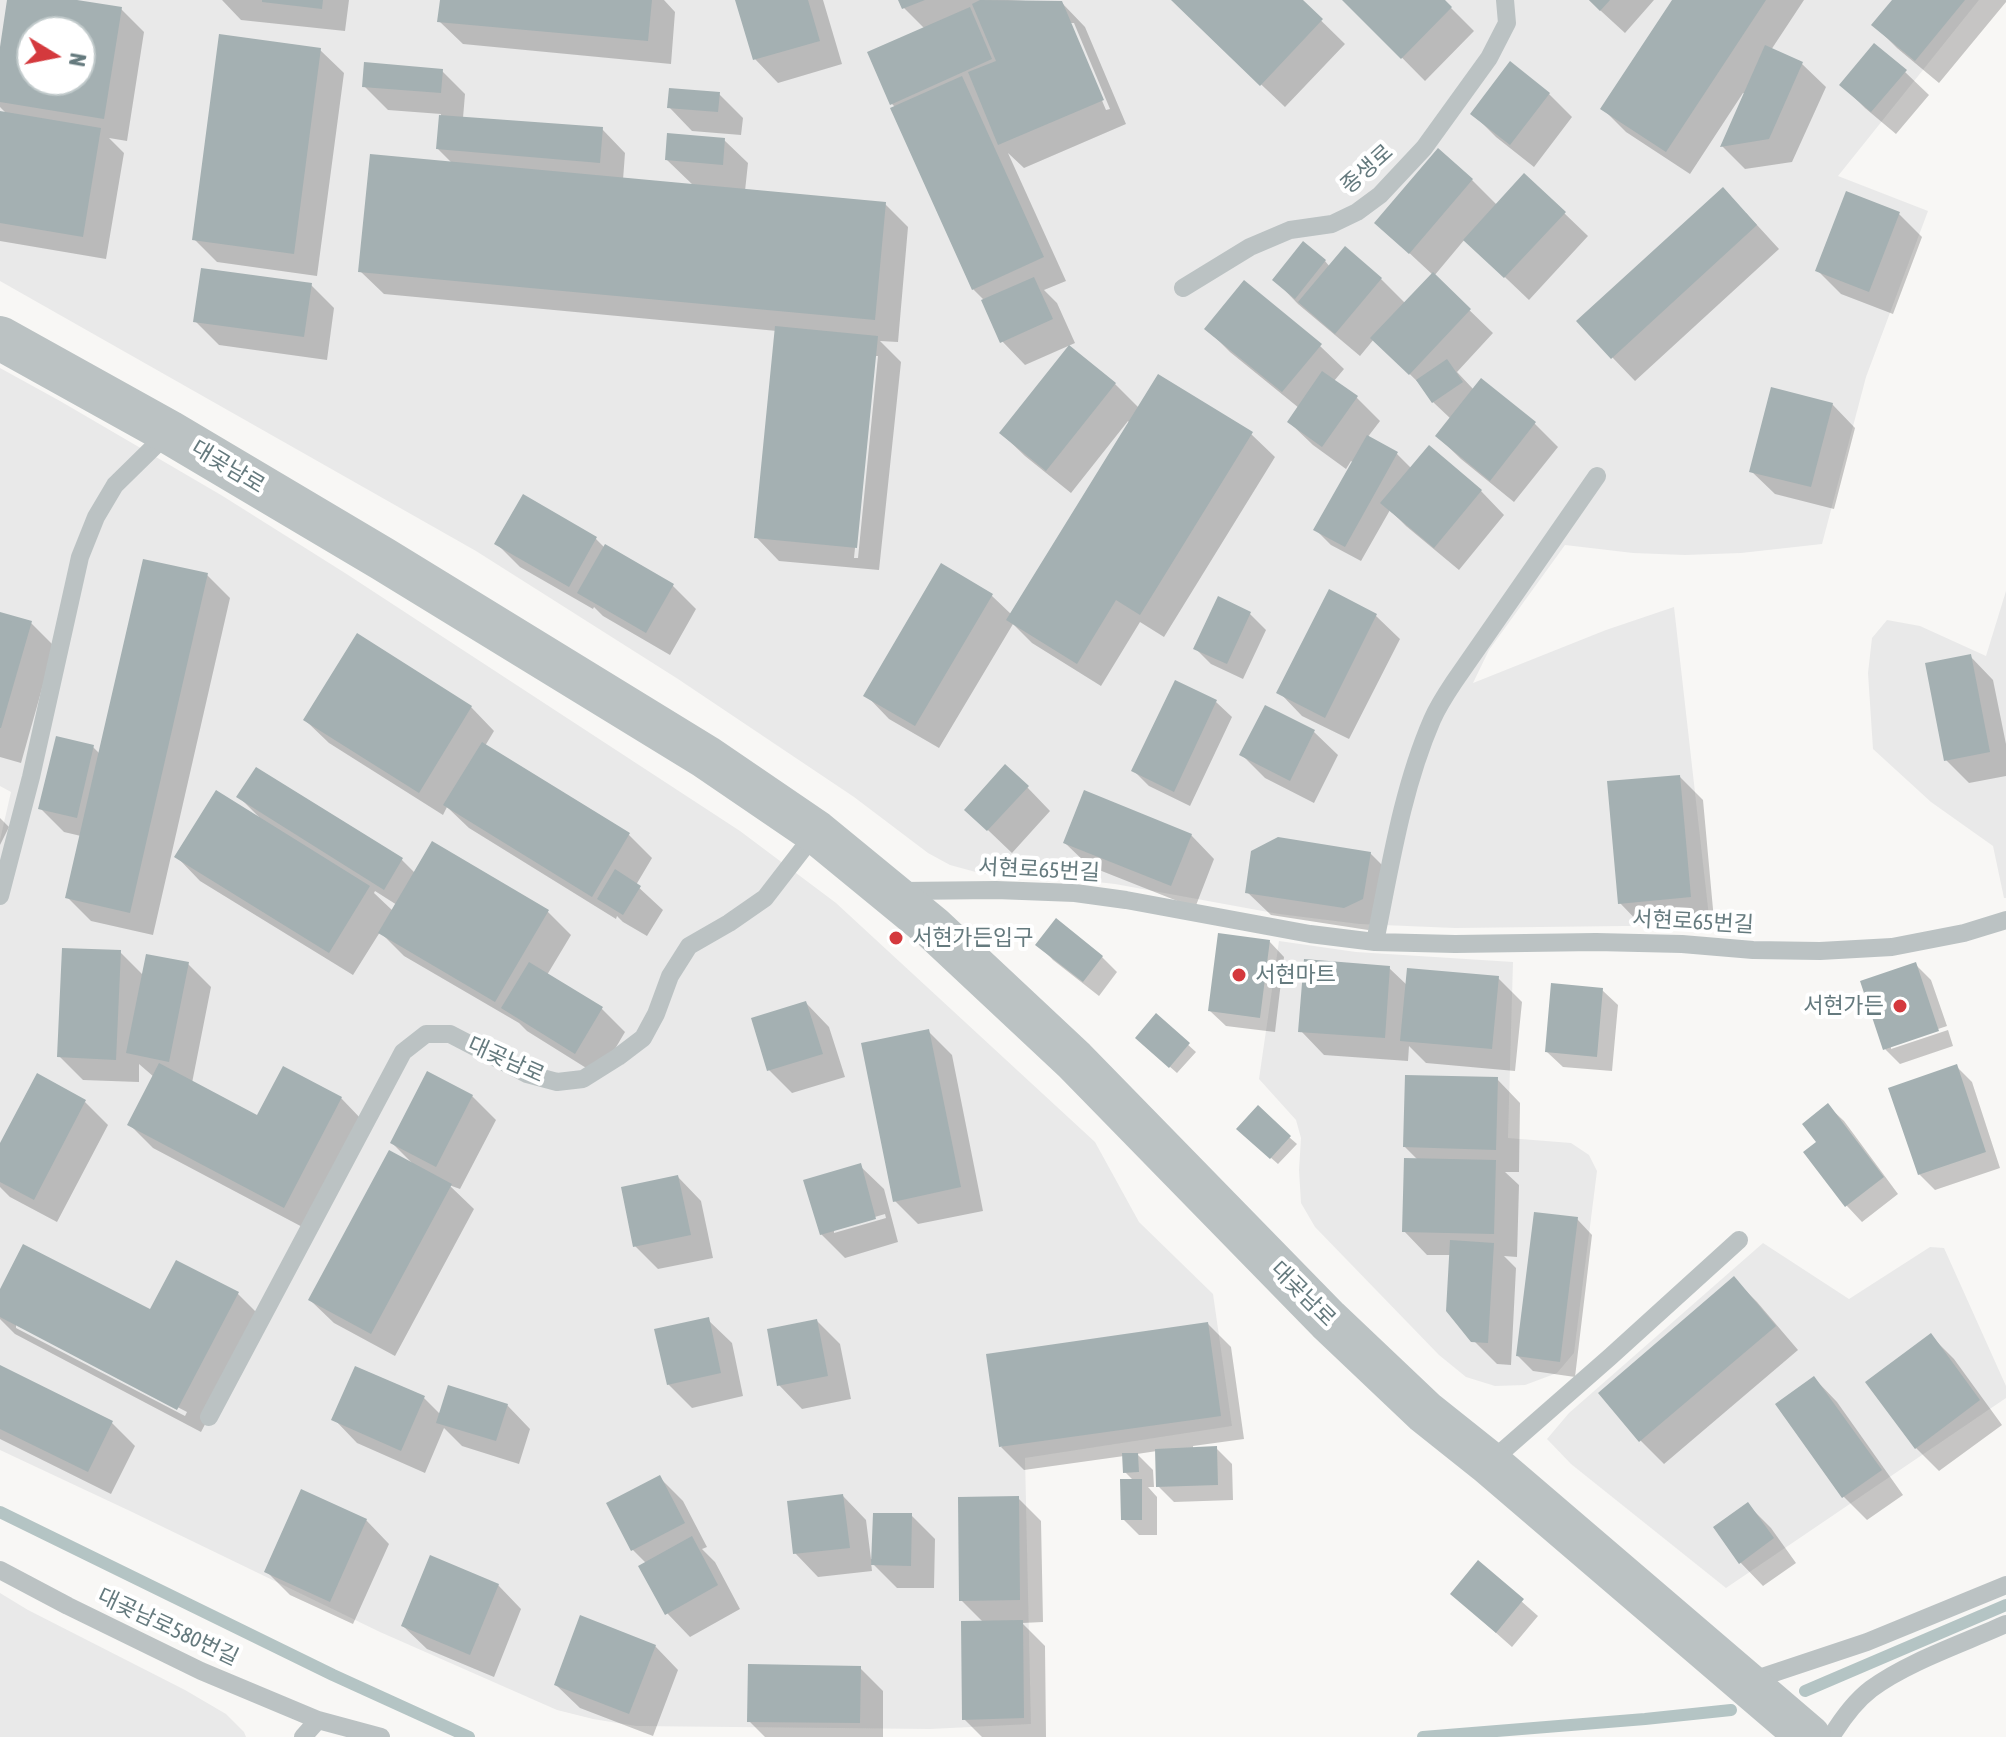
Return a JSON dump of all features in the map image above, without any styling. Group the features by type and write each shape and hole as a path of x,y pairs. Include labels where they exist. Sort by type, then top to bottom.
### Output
{"street":[{"name":"대곶남로","path":"0,338 169,432 383,559 706,757 816,832 933,928 1074,1060 1350,1341 1425,1412 1489,1463 1809,1737"}],"lane":[{"name":"종생로","path":"1183,288 1250,247 1290,230 1332,224 1357,212 1380,195 1424,148 1489,58 1507,23 1505,0"},
{"name":"대곶남로","path":"0,896 31,777 80,557 96,517 115,485 169,432"},
{"path":"1375,942 1400,821 1422,745 1434,716 1454,682 1597,476"},
{"name":"대곶남로","path":"209,1417 403,1052 426,1034 450,1034 527,1074 557,1082 583,1079 643,1038 670,976 689,946 765,898 816,832"},
{"name":"서현로65번길","path":"889,891 1075,893 1310,934 1375,942 1498,945 1596,942 1820,951 1892,947 1964,933 2006,920"},
{"path":"1489,1463 1739,1240"},
{"name":"대곶남로580번길","path":"0,1570 201,1671 318,1720"},
{"path":"1746,1682 1867,1642 2006,1585"},
{"path":"1831,1737 1846,1713 1869,1690 1901,1670 2006,1624"},
{"path":"303,1737 318,1720 381,1737"}],"shaded area":[{"path":"0,0 1979,0 1838,176 1928,211 1866,377 1822,544 1741,553 1685,555 1565,545 1489,650 1473,683 1606,630 1674,607 1710,925 1455,928 1359,924 1279,914 1115,884 983,874 950,865 928,853 854,797 678,679 476,551 0,281"},
{"path":"0,368 221,495 345,573 740,831 836,903 1095,1142 1139,1222 1213,1294 1232,1426 1025,1458 1031,1724 930,1729 636,1726 557,1710 380,1632 0,1450 0,840 11,792 0,786"},
{"path":"2006,591 2004,898 1993,846 1931,802 1873,749 1868,673 1872,638 1887,620 1920,626 1986,656"},
{"path":"1279,941 1356,952 1513,962 1508,1138 1571,1143 1589,1155 1597,1171 1574,1353 1557,1373 1525,1385 1495,1386 1466,1377 1439,1355 1315,1227 1301,1203 1301,1138 1296,1120 1259,1079"},
{"path":"1763,1243 1849,1299 1930,1247 1944,1248 2006,1386 2006,1398 1726,1588 1571,1464 1547,1439 1569,1413"},
{"path":"0,1593 226,1714 246,1737 0,1737"}],"building":[{"path":"7,0 77,0 122,7 104,119 0,102 0,47"},
{"path":"262,0 323,0 322,9"},
{"path":"440,0 652,0 648,41 437,22"},
{"path":"735,0 808,0 820,41 753,60"},
{"path":"898,0 925,0 902,9"},
{"path":"980,0 1062,1 1104,100 998,145 968,72 996,61 972,4"},
{"path":"1171,0 1303,0 1323,19 1260,86"},
{"path":"1342,0 1445,0 1452,7 1401,59"},
{"path":"1589,0 1610,0 1600,11"},
{"path":"1672,0 1766,0 1666,152 1600,109"},
{"path":"1892,0 1965,0 1915,61 1871,25"},
{"path":"970,7 992,59 890,105 867,52"},
{"path":"219,34 321,48 294,254 192,240"},
{"path":"1874,43 1907,70 1871,112 1839,85"},
{"path":"1765,45 1803,62 1769,139 1720,147"},
{"path":"1510,61 1550,93 1510,145 1470,114"},
{"path":"364,62 443,69 441,93 362,87"},
{"path":"962,76 1044,257 972,290 890,108"},
{"path":"669,88 720,92 718,112 667,108"},
{"path":"0,111 101,128 83,237 0,223"},
{"path":"439,115 603,127 600,163 436,149"},
{"path":"667,133 725,138 723,165 665,160"},
{"path":"1438,148 1473,179 1409,254 1374,223"},
{"path":"370,154 886,202 875,320 358,272"},
{"path":"1524,173 1566,212 1504,278 1463,240"},
{"path":"1723,187 1757,225 1611,359 1576,321"},
{"path":"1846,191 1900,212 1869,292 1815,271"},
{"path":"1303,241 1326,260 1295,299 1272,280"},
{"path":"1345,246 1382,278 1335,334 1298,302"},
{"path":"201,268 312,283 304,337 193,322"},
{"path":"1433,272 1471,309 1409,375 1370,338"},
{"path":"1034,277 1053,319 1000,343 981,300"},
{"path":"1244,280 1322,344 1282,392 1204,329"},
{"path":"775,326 878,336 857,548 754,538"},
{"path":"1069,345 1116,383 1046,471 999,433"},
{"path":"1447,359 1463,382 1432,403 1416,380"},
{"path":"1322,371 1358,396 1322,447 1287,422"},
{"path":"1158,374 1253,432 1140,615 1116,600 1077,664 1006,620"},
{"path":"1481,378 1536,422 1490,481 1435,436"},
{"path":"1771,387 1833,403 1811,487 1749,472"},
{"path":"1367,435 1398,452 1345,547 1313,530"},
{"path":"1429,445 1482,490 1434,548 1380,503"},
{"path":"523,494 597,537 569,587 494,544"},
{"path":"605,544 674,584 646,633 577,593"},
{"path":"143,559 208,573 130,913 65,898"},
{"path":"941,563 993,594 915,726 863,696"},
{"path":"1329,589 1377,614 1325,718 1276,693"},
{"path":"1218,596 1251,612 1227,664 1193,649"},
{"path":"0,612 32,621 1,728 0,728"},
{"path":"357,633 472,706 419,793 303,720"},
{"path":"1971,654 1990,752 1944,761 1925,663"},
{"path":"1175,680 1217,700 1174,792 1131,771"},
{"path":"1265,705 1315,730 1290,781 1239,755"},
{"path":"56,736 94,745 77,818 38,809"},
{"path":"482,742 630,833 592,897 443,805"},
{"path":"1005,764 1029,786 987,831 964,810"},
{"path":"256,767 403,858 384,890 236,797"},
{"path":"1680,775 1691,897 1618,904 1607,781"},
{"path":"216,790 370,886 329,953 174,857"},
{"path":"1084,790 1192,834 1171,886 1063,843"},
{"path":"1278,837 1371,852 1363,899 1344,908 1245,893 1251,851"},
{"path":"432,841 549,910 495,1002 378,933"},
{"path":"615,869 641,886 623,915 597,899"},
{"path":"1056,918 1103,956 1083,982 1035,945"},
{"name":"서현마트","path":"1218,933 1270,940 1260,1018 1208,1011"},
{"path":"62,948 121,950 116,1060 57,1057"},
{"path":"146,954 189,962 169,1062 126,1053"},
{"path":"1304,959 1390,966 1385,1038 1298,1032"},
{"path":"529,962 603,1007 575,1054 501,1008"},
{"name":"서현가든","path":"1916,962 1939,1031 1883,1050 1860,981"},
{"path":"1407,968 1499,976 1492,1049 1400,1041"},
{"path":"1551,983 1603,988 1597,1057 1545,1052"},
{"path":"806,1001 823,1054 767,1071 751,1018"},
{"path":"1156,1013 1190,1043 1169,1068 1135,1038"},
{"path":"929,1029 961,1187 893,1202 861,1043"},
{"path":"159,1063 257,1115 283,1066 342,1097 284,1208 127,1125"},
{"path":"1957,1064 1986,1152 1918,1175 1888,1088"},
{"path":"427,1071 473,1095 436,1167 390,1143"},
{"path":"37,1073 86,1100 34,1200 0,1182 0,1143"},
{"path":"1405,1075 1498,1077 1496,1150 1403,1147"},
{"path":"1828,1103 1884,1177 1845,1207 1803,1152 1816,1142 1802,1124"},
{"path":"1258,1105 1291,1136 1270,1159 1236,1129"},
{"path":"389,1150 452,1184 371,1334 308,1300"},
{"path":"1404,1158 1496,1160 1494,1234 1402,1232"},
{"path":"861,1163 876,1219 820,1235 803,1180"},
{"path":"678,1175 691,1235 633,1247 621,1187"},
{"path":"1534,1212 1578,1217 1560,1362 1516,1356"},
{"path":"1450,1240 1494,1243 1488,1343 1471,1342 1446,1311"},
{"path":"23,1244 150,1309 176,1260 239,1292 177,1410 0,1317 0,1289"},
{"path":"1734,1276 1776,1326 1639,1442 1598,1393"},
{"path":"709,1317 721,1373 667,1385 654,1329"},
{"path":"817,1319 828,1376 777,1386 767,1329"},
{"path":"1208,1322 1221,1416 999,1447 986,1354"},
{"path":"1931,1333 1980,1400 1915,1449 1865,1382"},
{"path":"0,1365 113,1421 88,1472 0,1429"},
{"path":"355,1366 425,1396 401,1451 331,1420"},
{"path":"1814,1376 1882,1470 1842,1498 1775,1404"},
{"path":"448,1385 508,1404 496,1441 436,1423"},
{"path":"1217,1446 1218,1485 1156,1487 1155,1449"},
{"path":"1122,1453 1138,1453 1139,1472 1123,1473"},
{"path":"660,1475 685,1523 631,1551 606,1503"},
{"path":"1120,1479 1142,1479 1142,1520 1121,1520"},
{"path":"301,1489 367,1519 330,1602 264,1572"},
{"path":"843,1494 850,1548 793,1554 787,1501"},
{"path":"1019,1496 1020,1600 959,1601 958,1497"},
{"path":"1748,1502 1774,1538 1739,1564 1713,1527"},
{"path":"873,1513 912,1513 911,1566 871,1565"},
{"path":"692,1536 718,1585 665,1615 638,1566"},
{"path":"430,1555 499,1584 470,1655 401,1626"},
{"path":"1478,1560 1524,1599 1496,1633 1450,1594"},
{"path":"580,1615 656,1645 629,1714 554,1685"},
{"path":"1023,1620 1024,1718 962,1720 961,1621"},
{"path":"748,1664 861,1666 860,1723 747,1722"}],"waterway":[{"path":"0,1512 333,1675 469,1737"},
{"path":"1805,1691 2006,1605"},
{"path":"1423,1737 1731,1710"}],"place":[{"name":"서현가든입구","path":"896,938"},
{"name":"서현마트","path":"1239,975"},
{"name":"서현가든","path":"1900,1006"}]}
